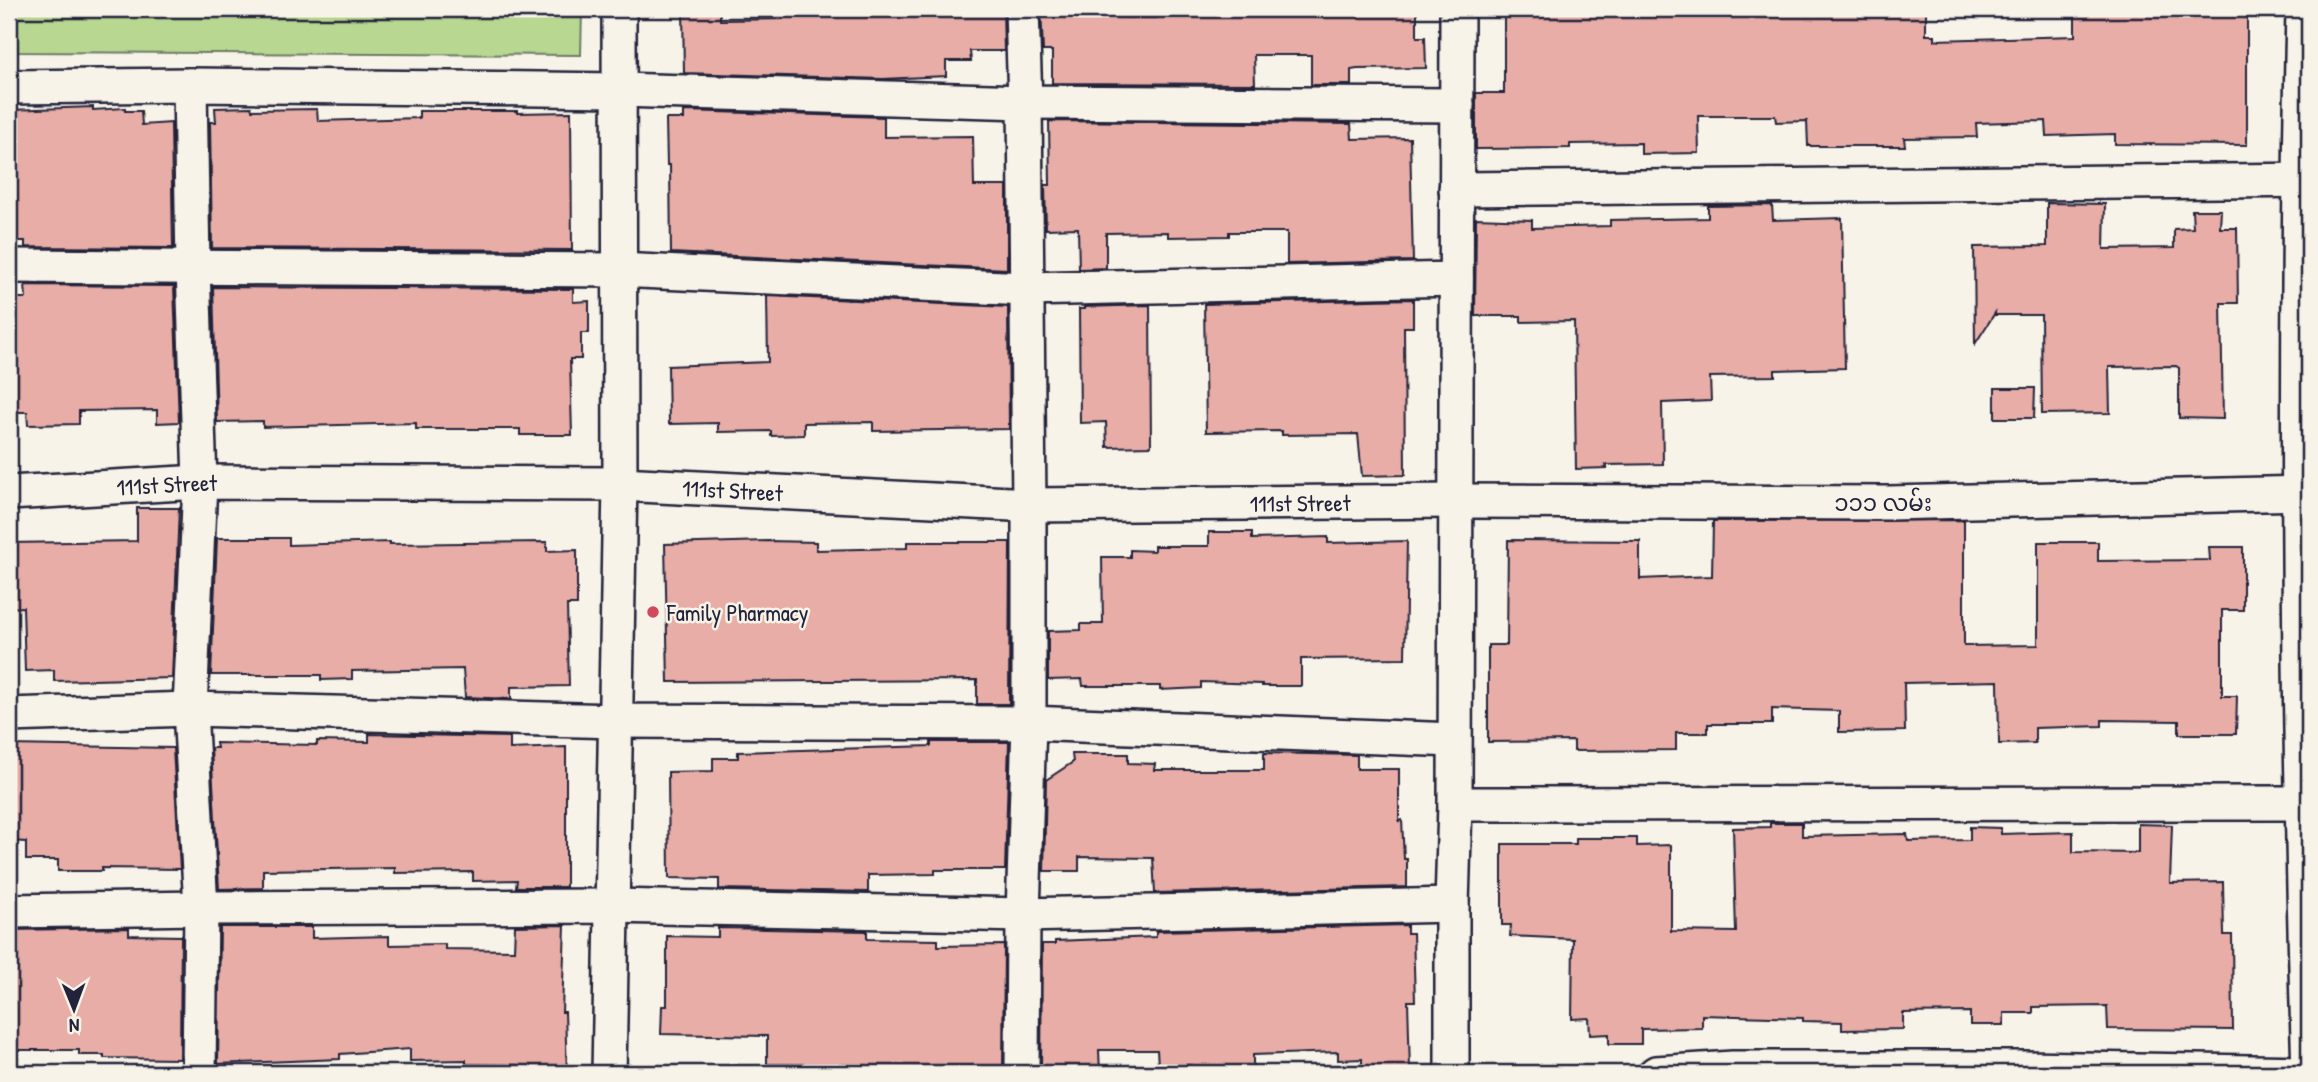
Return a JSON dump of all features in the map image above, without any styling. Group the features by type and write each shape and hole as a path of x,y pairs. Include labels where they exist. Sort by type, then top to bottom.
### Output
{"street":[{"path":"610,1073 620,484 619,9"},
{"path":"1022,9 1030,505 1022,1073"},
{"path":"1452,1073 1457,9"},
{"path":"2303,9 2305,804 2309,1073"},
{"path":"190,85 200,482 190,709 201,908 199,1073"},
{"path":"9,87 190,85 619,90 1025,102 1457,105"},
{"path":"1455,189 2304,180"},
{"path":"9,266 618,270 1027,289 1456,279"},
{"name":"111st Street","path":"9,493 200,482 620,484 1030,505 1456,501"},
{"name":"၁၁၁ လမ်း","path":"1456,501 1889,503 2304,493"},
{"path":"9,715 190,709 616,721 1029,723 1454,740"},
{"path":"1455,804 2305,804"},
{"path":"9,911 612,906 1023,915 1451,905"},
{"path":"1656,1073 1747,1068 2024,1068 2303,1073"}],"green space":[{"path":"9,9 582,9 581,55 9,52"}],"building":[{"path":"683,9 720,9 720,20 783,19 783,9 833,9 833,14 1003,9 1004,51 970,51 971,61 946,61 946,76 883,79 684,73"},
{"path":"1041,9 1098,9 1098,17 1156,18 1156,9 1417,9 1417,37 1425,37 1426,68 1357,69 1351,70 1351,85 1311,85 1311,55 1254,55 1255,84 1052,83 1052,51 1043,51"},
{"path":"1504,9 1926,9 1926,35 1935,35 1935,40 2075,36 2075,9 2247,9 2247,145 2115,144 2115,134 2047,136 2046,121 1976,123 1977,137 1904,138 1905,146 1808,146 1807,121 1776,122 1775,116 1698,116 1699,153 1641,154 1641,143 1570,144 1570,148 1476,149 1476,93 1504,93"},
{"path":"93,107 93,110 125,108 125,111 141,111 142,125 171,123 173,248 25,247 25,241 9,241 9,110"},
{"path":"251,107 252,110 317,109 318,121 419,118 419,111 571,112 572,250 212,248 210,122 216,122 215,108"},
{"path":"684,111 884,117 884,137 973,136 974,186 1007,186 1007,269 671,253 670,165 667,165 666,119 684,119"},
{"path":"1049,121 1351,124 1352,139 1410,138 1413,261 1287,264 1287,232 1229,232 1229,236 1168,237 1168,232 1106,233 1106,268 1079,269 1078,228 1046,229 1045,185 1050,185"},
{"path":"2047,203 2105,204 2104,249 2174,248 2174,229 2193,228 2192,210 2221,210 2220,228 2237,228 2238,303 2221,303 2223,419 2179,418 2179,368 2176,366 2109,367 2110,413 2042,414 2041,315 1995,313 1975,344 1974,247 2047,246"},
{"path":"1772,205 1773,220 1842,218 1845,368 1775,370 1775,376 1710,377 1711,401 1662,403 1663,464 1606,465 1607,468 1576,469 1574,321 1521,322 1521,316 1475,316 1476,218 1532,220 1532,228 1610,226 1610,220 1708,218 1708,206"},
{"path":"25,285 174,286 179,422 157,423 157,410 79,411 79,424 28,425 27,412 9,412 9,298 26,298"},
{"path":"213,287 573,289 573,302 589,301 589,333 581,333 581,359 570,359 572,435 520,435 520,429 416,429 416,423 263,427 263,421 217,422"},
{"path":"767,296 1008,307 1009,429 873,431 873,422 804,423 804,435 771,436 771,431 718,432 718,423 669,424 668,366 768,362"},
{"path":"1413,299 1413,327 1404,327 1405,475 1362,476 1358,434 1206,432 1204,304"},
{"path":"1150,305 1151,446 1107,447 1106,422 1080,423 1079,309"},
{"path":"1995,388 2035,388 2034,418 1995,418"},
{"path":"137,508 179,508 172,678 54,681 54,670 25,671 23,607 9,608 9,543 137,541"},
{"path":"1964,520 1964,646 2038,645 2038,542 2098,542 2098,561 2210,560 2209,547 2243,547 2243,610 2222,610 2222,696 2237,696 2236,734 2179,734 2179,721 2102,720 2102,726 2035,728 2035,743 1999,744 1998,681 1904,683 1905,731 1839,732 1839,711 1772,709 1772,724 1708,724 1708,733 1676,733 1676,750 1574,751 1574,741 1488,742 1488,645 1507,645 1508,540 1640,541 1640,579 1712,576 1713,521"},
{"path":"1209,532 1252,532 1252,539 1328,537 1328,543 1407,541 1405,658 1301,659 1301,686 1201,682 1201,688 1160,690 1160,686 1083,686 1082,679 1048,680 1048,631 1081,630 1081,624 1103,624 1102,557 1130,557 1130,550 1154,551 1154,546 1209,546"},
{"path":"217,538 289,538 289,545 547,542 547,551 577,550 577,605 567,605 569,686 511,687 511,699 465,697 463,669 352,671 352,679 321,680 321,675 211,675"},
{"path":"816,542 816,550 907,548 907,542 1010,542 1009,704 977,704 977,680 668,682 665,544"},
{"path":"369,734 510,737 510,749 566,747 566,887 516,887 517,880 473,881 473,872 395,873 395,868 263,870 263,888 219,889 211,748 217,748 216,743 317,745 317,741 369,742"},
{"path":"931,742 1009,742 1005,870 935,870 935,874 868,875 868,892 719,889 719,879 669,878 668,772 713,771 713,758 738,758 738,752 931,746"},
{"path":"9,745 173,748 180,869 102,868 102,871 58,871 58,860 26,860 26,842 9,841"},
{"path":"1264,753 1357,755 1357,769 1399,769 1399,821 1402,820 1404,859 1407,859 1407,887 1155,893 1153,858 1079,857 1079,871 1044,871 1046,780 1073,762 1072,754 1128,754 1128,763 1155,764 1154,770 1264,770"},
{"path":"1770,823 1802,823 1802,836 1907,834 1908,841 1970,840 1970,827 2001,828 2001,834 2073,832 2073,852 2138,853 2138,824 2172,825 2170,883 2223,882 2224,935 2232,935 2233,1030 2108,1029 2107,1006 2033,1007 2033,1013 2004,1013 2004,1025 1970,1025 1970,1012 1903,1013 1903,1029 1842,1030 1842,1022 1702,1015 1702,1028 1641,1029 1641,1044 1609,1044 1609,1034 1590,1035 1589,1018 1572,1019 1573,939 1510,936 1511,925 1502,925 1502,844 1576,844 1576,838 1637,838 1637,846 1671,845 1671,931 1736,932 1733,828 1770,827"},
{"path":"565,925 562,1012 565,1012 567,1073 519,1073 519,1065 466,1064 466,1060 410,1061 410,1049 340,1054 340,1059 218,1064 220,927 312,927 312,938 389,936 389,945 445,944 445,949 514,950 515,926"},
{"path":"1407,925 1407,933 1413,933 1415,1001 1408,1001 1410,1071 1362,1072 1362,1059 1338,1060 1338,1052 1253,1055 1253,1073 1191,1073 1191,1065 1158,1065 1157,1050 1099,1050 1100,1073 1041,1073 1042,944 1055,944 1055,941 1156,937 1156,931"},
{"path":"129,928 129,935 181,936 180,1059 104,1058 104,1055 79,1055 79,1050 9,1050 9,930"},
{"path":"718,928 867,931 867,939 938,940 938,946 1004,945 1003,1073 948,1073 948,1067 890,1069 890,1073 836,1073 836,1065 767,1064 767,1036 661,1034 662,1006 667,1006 667,936 718,937"}],"place":[{"name":"Family Pharmacy","path":"653,612"}]}
